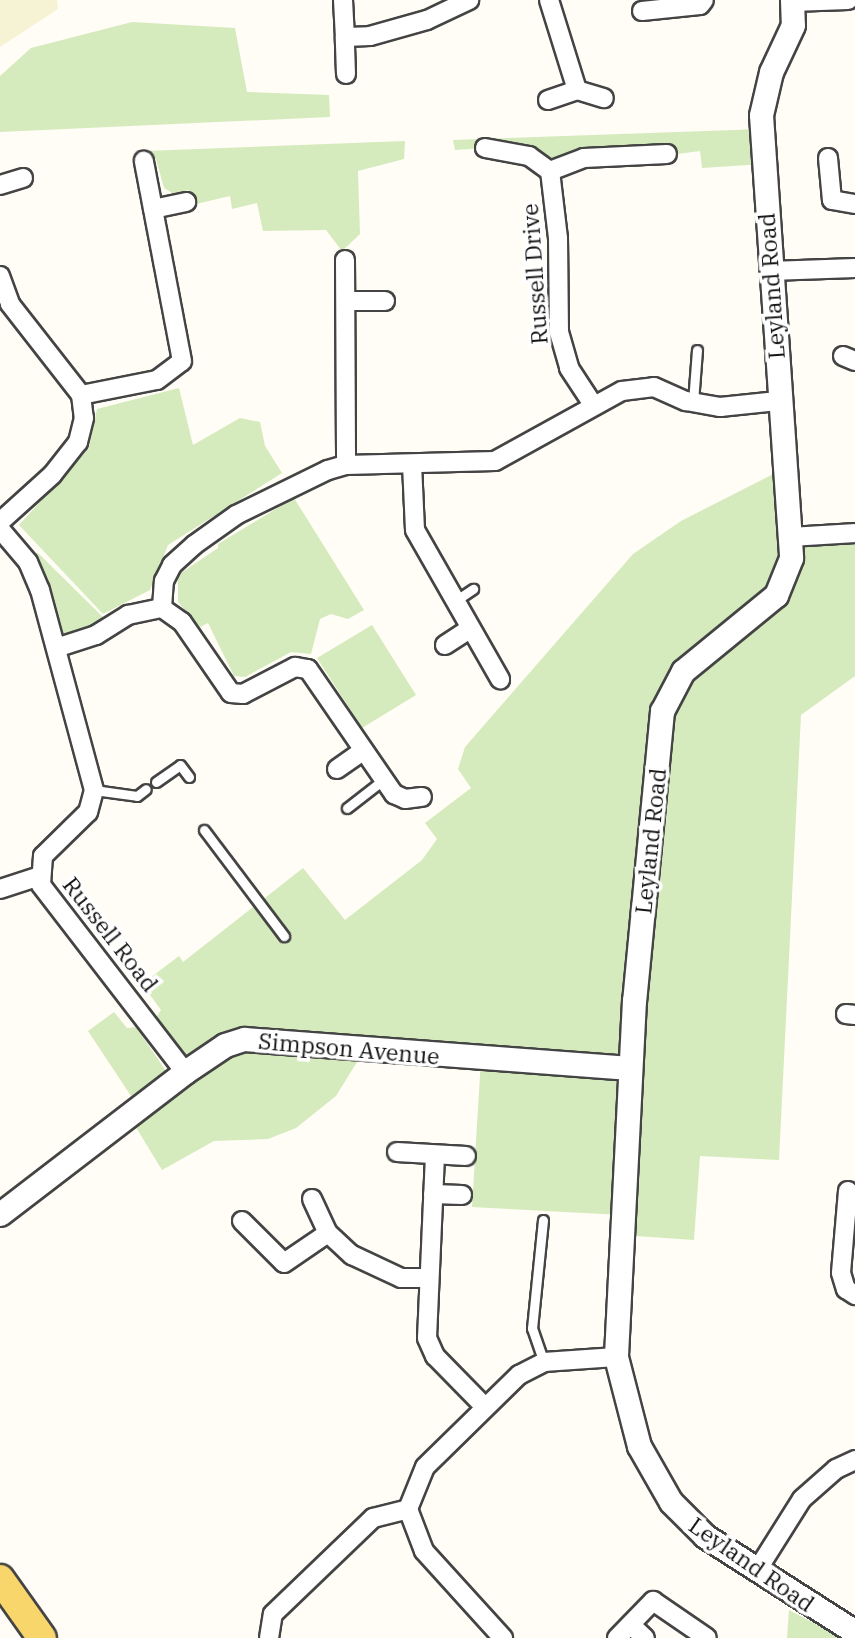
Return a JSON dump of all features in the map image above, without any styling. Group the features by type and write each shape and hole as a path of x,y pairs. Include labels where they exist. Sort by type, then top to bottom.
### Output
{"main road":[{"path":"0,1579 42,1638"}],"street":[{"path":"342,0 346,74"},
{"path":"345,37 370,36 427,20 469,0"},
{"path":"549,0 577,90"},
{"path":"642,11 700,5 704,0"},
{"path":"792,1 848,0"},
{"name":"Leyland Road","path":"792,1 793,25 771,72 761,115 778,401 791,558 776,595 683,671 662,711 630,1068 616,1357 629,1418 652,1473 695,1529 756,1572 855,1632"},
{"path":"548,100 577,90 604,98"},
{"name":"Russell Drive","path":"485,148 528,156 550,171 558,238 559,332 569,368 594,407"},
{"name":"Russell Drive","path":"550,171 584,158 667,154"},
{"path":"828,158 832,200 855,204"},
{"path":"81,395 157,380 181,361 144,161"},
{"path":"0,185 23,178"},
{"path":"153,209 186,202"},
{"path":"345,260 346,465"},
{"path":"770,271 855,268"},
{"path":"0,276 10,304 81,395 84,418 78,442 52,475 0,522"},
{"path":"346,302 385,301"},
{"path":"162,608 164,581 172,565 194,545 288,487 346,465 495,461 622,391 653,387 671,398 720,407 778,401"},
{"path":"412,464 415,530 453,601 500,679"},
{"path":"0,530 28,562 59,647 94,790"},
{"path":"791,537 855,533"},
{"path":"59,647 96,635 138,611 162,608 181,622 231,693 243,694 295,667 308,669 383,780 405,799 422,797"},
{"path":"444,645 470,629"},
{"path":"337,769 361,751"},
{"name":"Russell Road","path":"94,790 88,812 49,846 40,876 55,905 185,1072"},
{"path":"0,888 40,876"},
{"name":"Simpson Avenue","path":"0,1214 185,1072 225,1045 244,1039 630,1068"},
{"path":"397,1152 466,1157"},
{"path":"435,1155 427,1278 427,1338 435,1356 485,1406"},
{"path":"848,1191 841,1273 846,1289 855,1295"},
{"path":"433,1194 462,1195"},
{"path":"312,1199 328,1233 376,1270 401,1278 427,1278"},
{"path":"242,1221 284,1263 328,1233"},
{"path":"503,1638 424,1552 408,1509 425,1467 519,1375 544,1362 616,1357"},
{"path":"756,1572 802,1499 836,1469 855,1460"},
{"path":"269,1638 273,1614 373,1518 408,1509"},
{"path":"617,1638 653,1601 707,1638"},
{"path":"631,1625 645,1638"}],"lane":[{"path":"692,402 697,350"},
{"path":"453,601 473,589"},
{"path":"156,782 180,765 188,777"},
{"path":"347,808 383,780"},
{"path":"94,790 137,796 146,789"},
{"path":"204,830 284,936"},
{"path":"543,1220 532,1328 544,1362"}],"shaded area":[{"path":"0,0 57,0 58,9 0,47"}],"green space":[{"path":"132,22 235,28 247,92 329,95 330,117 0,132 0,76 31,48"},
{"path":"762,129 763,164 702,168 700,151 550,171 485,148 455,150 453,140"},
{"path":"405,141 404,159 358,171 360,234 342,251 326,230 263,231 257,203 232,209 230,196 192,205 189,190 174,194 164,188 156,159 148,161 146,151"},
{"path":"179,388 193,445 240,418 260,422 265,446 282,473 168,545 150,590 103,614 19,525 89,448 97,409"},
{"path":"785,468 791,536 855,533 855,676 801,715 779,1160 700,1156 694,1240 621,1235 621,1215 472,1207 481,1059 365,1049 336,1096 296,1128 268,1139 214,1141 162,1170 129,1116 185,1072 151,1025 161,1010 142,984 179,956 183,962 303,868 345,920 422,860 437,839 425,823 471,788 458,769 465,747 633,554 681,521"},
{"path":"294,498 364,610 348,619 331,614 320,619 311,654 291,652 245,677 234,676 208,623 200,627 178,602 178,575 218,548 218,544"},
{"path":"38,553 111,625 59,647 22,554"},
{"path":"372,625 416,695 362,728 317,658"},
{"path":"114,1012 127,1028 136,1027 166,1071 131,1096 88,1031"},
{"path":"789,1610 833,1633 839,1638 787,1638"}]}
